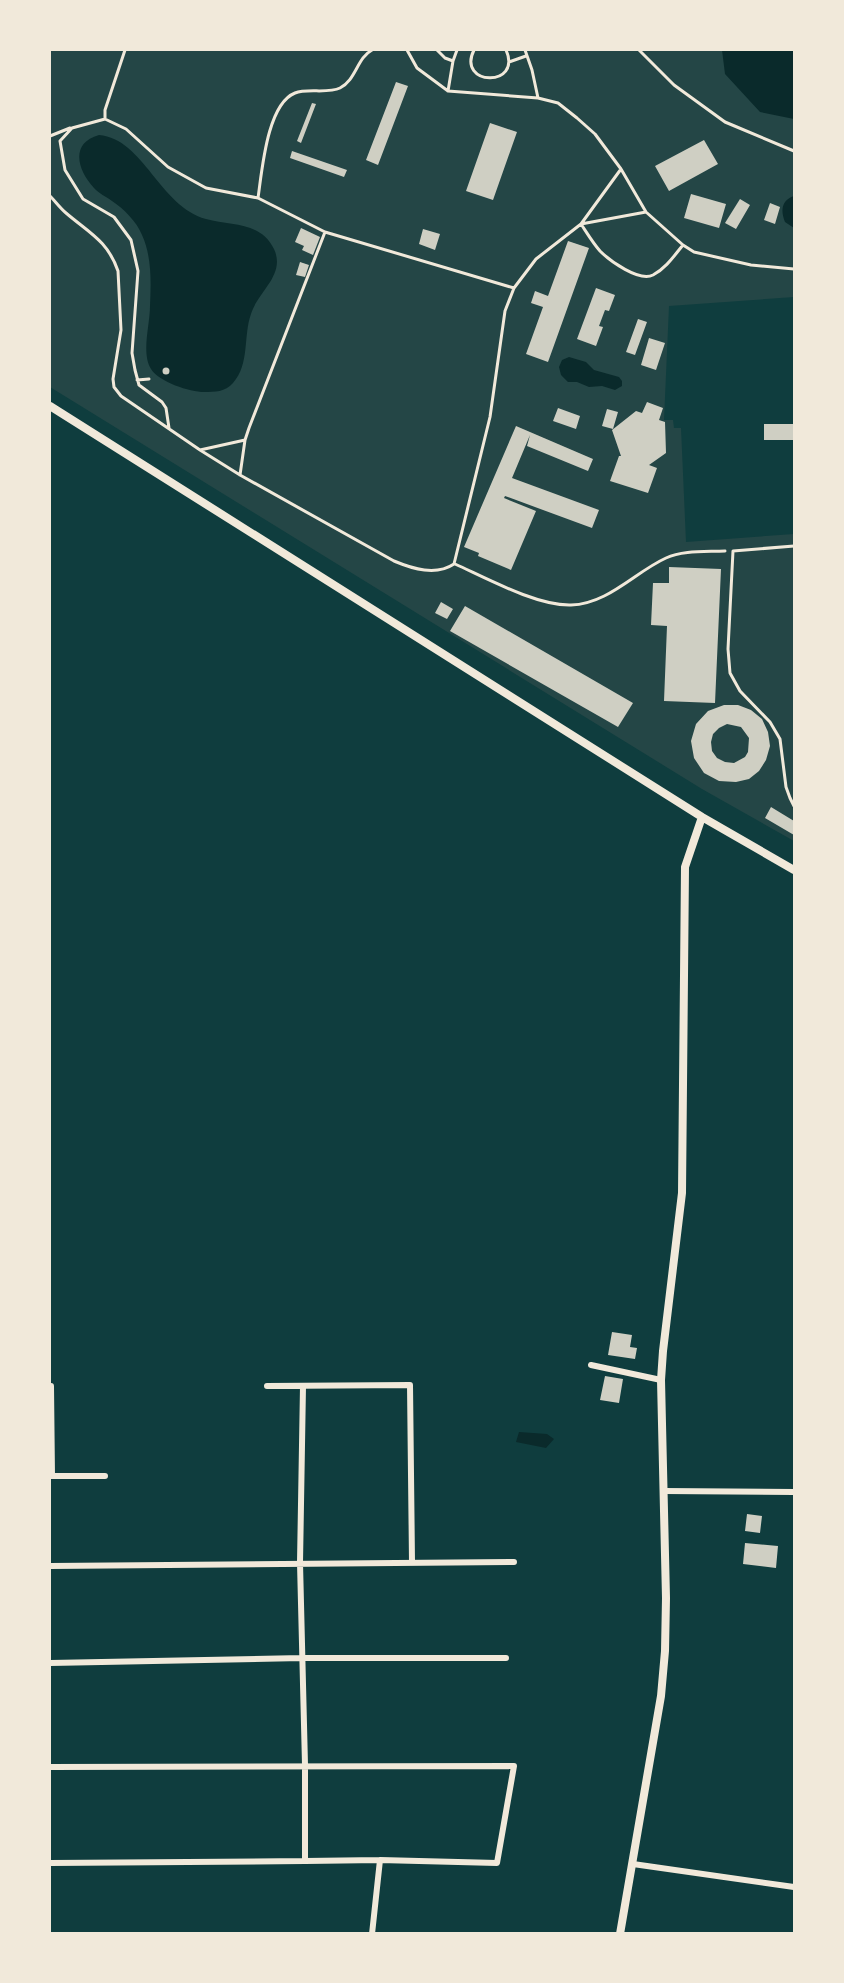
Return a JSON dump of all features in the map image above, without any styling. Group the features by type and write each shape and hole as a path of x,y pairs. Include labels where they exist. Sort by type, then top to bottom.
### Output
{"street":[{"path":"50,406 702,817 795,870"},
{"path":"620,1934 661,1695 666,1624 661,1380 682,1193 685,867 702,817"},
{"path":"591,1365 661,1380"},
{"path":"267,1386 410,1385 412,1562"},
{"path":"51,1386 51,1476 105,1476"},
{"path":"303,1386 300,1563 305,1861"},
{"path":"664,1491 795,1492"},
{"path":"50,1566 514,1562"},
{"path":"50,1663 302,1658 506,1658"},
{"path":"50,1767 514,1766 497,1863 380,1860 50,1863"},
{"path":"372,1934 380,1860"},
{"path":"633,1864 795,1887"}],"lane":[{"path":"795,546 733,551 728,649 730,672 740,692 770,722 780,739 786,787 795,806"}],"path":[{"path":"105,118 105,110 125,50"},
{"path":"258,198 270,125 282,104 295,93 340,88 349,81 364,56 372,50"},
{"path":"407,50 417,68 448,91 538,98 558,103 595,134 621,169 646,212 694,252 720,260 795,269"},
{"path":"437,50 445,58 453,61"},
{"path":"448,91 457,50"},
{"path":"468,50 474,51 472,66 485,78 498,77 506,71 509,62 506,50"},
{"path":"525,50 538,98"},
{"path":"639,50 674,85 725,122 795,151"},
{"path":"509,62 526,56"},
{"path":"50,136 105,118 126,129 168,166 206,188 258,198 325,232 514,288"},
{"path":"72,128 60,141 65,170 83,199 114,217 131,240 138,271 132,353 137,380 145,391 162,402 166,408 169,428"},
{"path":"454,564 490,417 505,311 514,288 536,259 581,224 621,169"},
{"path":"50,196 105,246 113,257 118,271 121,330 113,372 114,387 121,396 240,475 411,569 441,570 454,564 544,601 572,605 596,599 666,558 686,554 733,551"},
{"path":"581,224 646,212"},
{"path":"581,224 601,251 616,264 639,276 652,276 670,263 683,245"},
{"path":"240,475 245,440 325,232"},
{"path":"137,380 149,379"},
{"path":"200,450 245,440"}],"shaded area":[{"path":"50,50 794,50 794,297 669,306 664,420 673,420 674,428 681,428 686,542 794,534 794,841 702,789 50,387"},
{"path":"722,50 794,50 794,119 760,112 725,74"},
{"path":"99,135 115,139 128,148 163,188 190,212 206,219 253,229 261,233 274,249 277,258 274,275 254,306 242,367 233,383 227,388 220,391 198,392 168,382 151,369 147,355 147,339 151,279 145,243 140,230 133,221 121,208 96,190 88,181 80,165 80,151 84,144"},
{"path":"794,196 794,228 785,222 782,210 787,200"},
{"path":"569,357 586,362 594,370 619,377 622,386 615,390 568,382 561,375 559,367 562,360"},
{"path":"519,1432 547,1434 554,1439 546,1448 516,1442"}],"building":[{"path":"396,82 408,86 378,165 366,160"},
{"path":"312,103 316,104 301,143 297,141"},
{"path":"490,123 517,132 493,200 466,191"},
{"path":"704,140 718,164 669,191 655,166"},
{"path":"292,151 347,170 344,177 290,158"},
{"path":"691,194 726,204 719,228 684,218"},
{"path":"740,199 750,205 736,229 725,223"},
{"path":"770,203 780,207 775,224 764,220"},
{"path":"301,228 320,237 313,255 302,250 304,246 295,242"},
{"path":"423,229 440,234 435,250 419,244"},
{"path":"568,241 589,248 548,362 526,354 543,307 531,303 535,291 548,296"},
{"path":"300,262 309,265 305,277 296,275"},
{"path":"596,288 615,295 609,311 605,310 599,326 603,327 596,346 577,339"},
{"path":"638,319 647,322 635,355 626,352"},
{"path":"649,338 665,343 656,370 641,365"},
{"path":"166,368 169,371 166,374 163,371"},
{"path":"647,402 663,408 659,420 665,422 666,453 649,465 657,468 648,493 610,481 619,456 621,456 612,430 636,411 642,413"},
{"path":"558,408 580,416 576,429 553,421"},
{"path":"607,409 618,412 613,429 602,426"},
{"path":"764,424 794,424 794,440 764,440"},
{"path":"516,426 593,459 588,471 527,446 530,435 512,478 599,510 592,528 505,496 504,498 536,511 511,570 478,556 479,553 464,547"},
{"path":"669,567 721,569 715,703 664,701 667,626 651,625 653,583 669,583"},
{"path":"441,602 453,609 447,619 435,613"},
{"path":"465,606 633,703 618,727 450,631"},
{"path":"724,705 738,705 751,710 762,719 768,732 770,746 766,760 759,771 749,779 736,782 719,781 704,773 694,758 691,741 696,724 708,711","holes":["727,724 741,727 749,738 748,752 745,757 734,763 717,758 712,751 713,734"]},
{"path":"771,807 794,821 794,835 765,818"},
{"path":"612,1332 632,1335 630,1347 637,1348 635,1359 608,1355"},
{"path":"605,1376 623,1379 619,1403 600,1400"},
{"path":"747,1514 762,1516 760,1533 745,1531"},
{"path":"745,1543 778,1546 776,1568 743,1564"}]}
